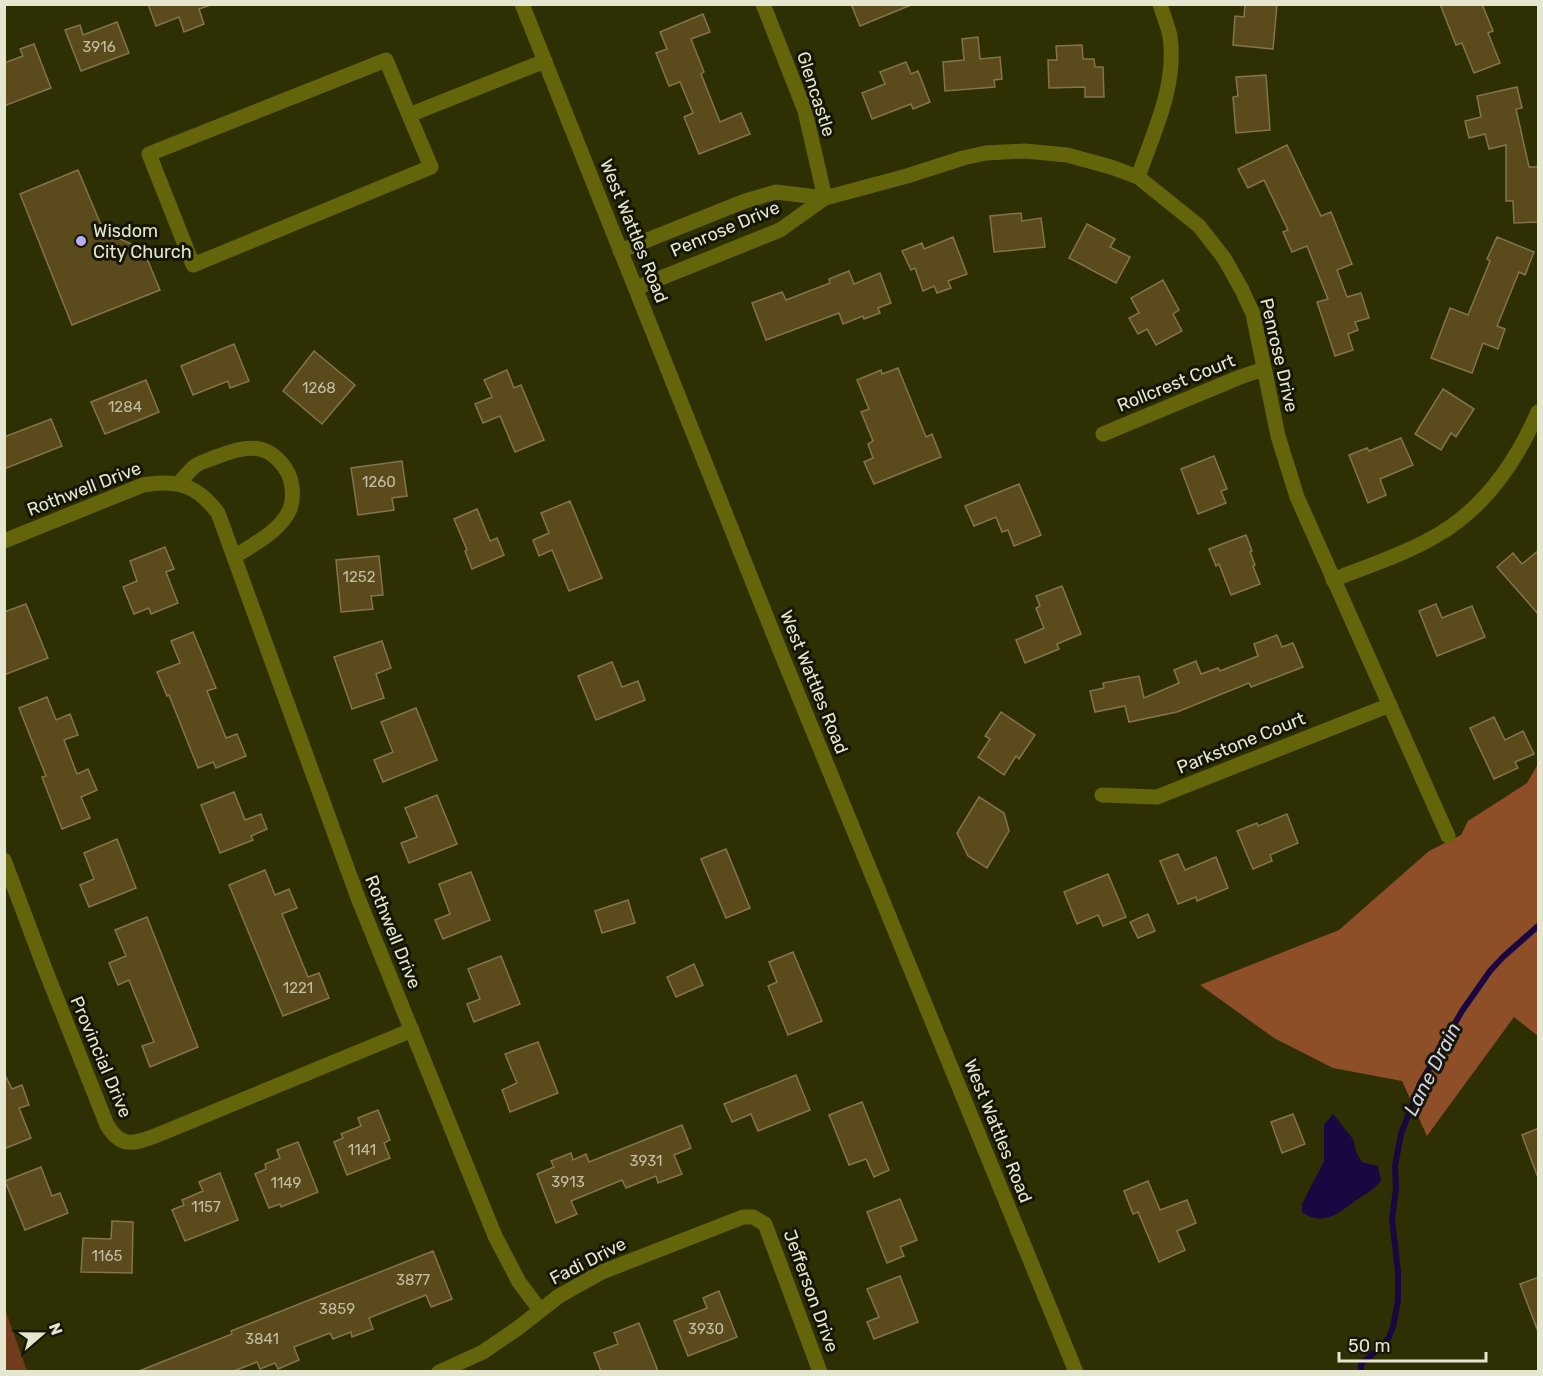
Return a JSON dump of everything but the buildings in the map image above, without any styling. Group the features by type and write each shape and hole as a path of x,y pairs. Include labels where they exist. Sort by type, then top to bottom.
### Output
{"street":[{"name":"West Wattles Road","path":"522,4 795,689 1076,1371"},
{"name":"Glencastle","path":"763,4 805,111 825,198"},
{"path":"1138,177 1163,110 1170,82 1170,36 1160,4"},
{"path":"386,60 409,115 431,167 193,265 149,154 386,60"},
{"path":"409,115 545,61"},
{"name":"Penrose Drive","path":"636,288 780,230 825,198 963,158 986,153 1025,151 1067,155 1138,177 1199,226 1224,258 1242,290 1253,314 1286,466 1333,580 1448,836"},
{"name":"Penrose Drive","path":"620,251 746,201 776,192 825,198"},
{"name":"Rollcrest Court","path":"1103,434 1239,377 1264,369"},
{"path":"1333,580 1408,550 1435,537 1456,523 1483,498 1512,464 1539,412"},
{"path":"179,483 195,465 232,450 248,447 266,450 280,460 290,477 293,491 290,509 279,524 234,557"},
{"name":"Rothwell Drive","path":"4,541 143,485 161,482 179,483 195,491 208,500 218,513 328,818 495,1236 519,1282 540,1310"},
{"name":"Parkstone Court","path":"1102,795 1157,797 1390,705"},
{"name":"Provincial Drive","path":"4,860 77,1053 107,1125 118,1139 128,1143 139,1142 412,1030"},
{"name":"Fadi Drive","path":"440,1371 483,1352 559,1296 602,1272 734,1219 753,1217 765,1224"},
{"name":"Jefferson Drive","path":"765,1224 820,1371"}],"shaded area":[{"path":"1538,764 1538,1036 1514,1017 1427,1136 1402,1081 1333,1068 1274,1038 1200,985 1339,930 1429,851 1461,835 1468,821 1527,783"},
{"path":"1333,1114 1353,1139 1362,1162 1378,1166 1381,1181 1338,1213 1317,1219 1302,1212 1302,1204 1324,1161 1324,1125"},
{"path":"5,1309 27,1371 5,1371"}],"waterway":[{"name":"Lane Drain","path":"1361,1372 1361,1364 1382,1346 1393,1327 1398,1300 1398,1272 1392,1219 1396,1189 1395,1166 1401,1134 1420,1084 1462,1011 1490,971 1538,926"}],"place":[{"name":"Wisdom City Church","path":"81,241"}]}
